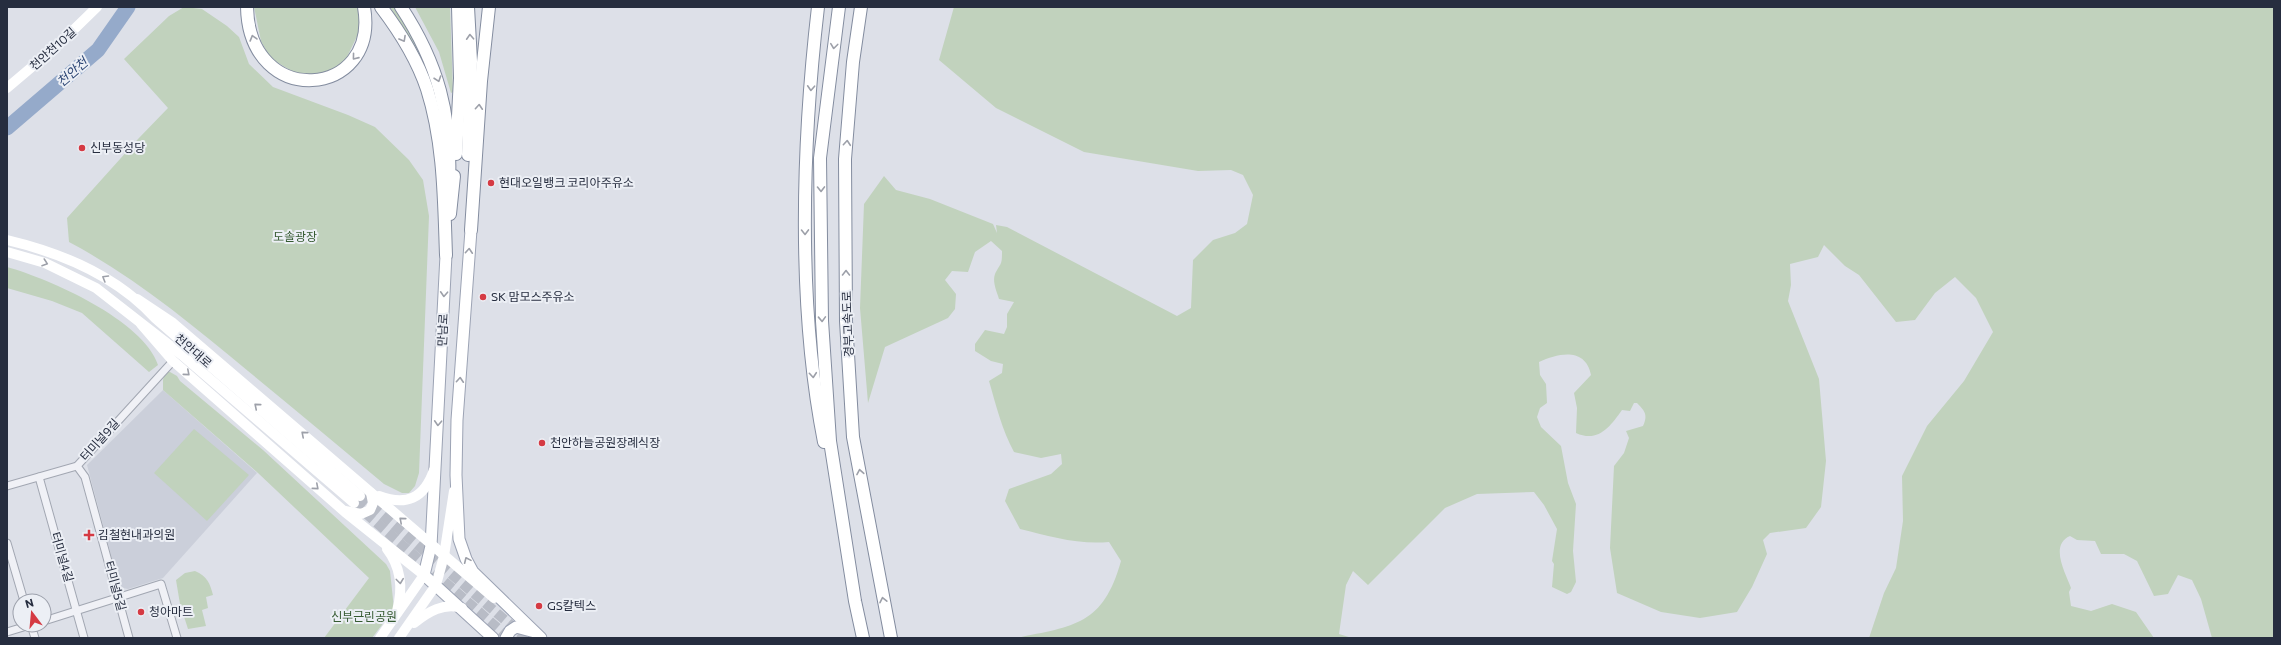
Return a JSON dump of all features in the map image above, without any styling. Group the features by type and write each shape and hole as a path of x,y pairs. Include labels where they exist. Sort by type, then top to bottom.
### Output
{"highway":[{"path":"247,7 255,44 265,61 280,73 300,81 309,81 329,77 340,71 357,56 362,46 366,28 364,7"},
{"path":"382,7 405,41 427,89 440,159 446,255"},
{"path":"401,7 429,57"},
{"path":"409,7 439,80 449,135 446,255"},
{"name":"만남로","path":"446,255 457,142 460,78 458,7"},
{"name":"만남로","path":"468,7 471,61 468,155 471,230"},
{"path":"480,7 481,81"},
{"path":"471,230 481,81 489,7"},
{"path":"818,7 808,146 805,227 807,313 816,405 855,601"},
{"name":"경부고속도로","path":"839,7 820,158 822,321 830,441 855,601 863,638"},
{"name":"경부고속도로","path":"861,7 853,62 845,159 846,321 853,437 890,638"}],"main road":[{"name":"천안천10길","path":"7,88 59,44 97,7"},
{"name":"만남로","path":"436,585 444,556 456,475 457,420 471,230"},
{"name":"천안대로","path":"7,240 63,256 105,277 137,299 154,318 357,499 182,355 89,284 45,263 7,252"},
{"name":"만남로","path":"380,638 424,575 430,546 436,464 446,255"},
{"path":"137,299 172,322 371,493 430,546 538,635"},
{"path":"141,324 173,361 343,510 436,585 493,638"},
{"path":"371,493 395,501 413,499 425,488 436,464"},
{"path":"456,475 459,539 466,559 473,572 521,620"},
{"path":"343,510 357,514 370,510 373,503 371,493"},
{"path":"375,536 391,555 398,572 401,590 396,617"},
{"path":"400,638 436,585"},
{"path":"406,629 435,609 451,606 462,608"},
{"path":"506,638 510,631 516,627 538,635"}],"street":[{"name":"터미널9길","path":"7,486 77,466 173,361"},
{"name":"터미널5길","path":"77,466 85,477 130,638"},
{"name":"터미널4길","path":"39,477 84,638"},
{"path":"7,543 22,593"},
{"path":"52,619 161,584 177,638"}],"shaded area":[{"path":"163,390 257,473 163,578 128,589 119,585 87,465"}],"green space":[{"name":"도솔광장","path":"184,7 202,9 227,26 239,37 249,64 273,87 348,115 375,127 409,160 423,180 429,216 419,473 415,486 409,493 402,493 384,484 162,302 117,270 69,242 67,218 168,108 124,59 169,16"},
{"path":"254,7 361,7 362,26 346,59 331,72 313,75 295,73 270,58 261,41"},
{"path":"390,7 395,7 424,60 421,59"},
{"path":"415,7 450,7 453,92 451,93 439,52"},
{"path":"954,7 2274,7 2274,638 2212,638 2201,599 2192,580 2178,575 2168,594 2154,596 2137,561 2124,554 2101,554 2095,541 2077,540 2070,536 2064,540 2060,553 2063,568 2071,588 2069,592 2071,606 2091,611 2112,604 2136,612 2154,638 1869,638 1884,593 1896,568 1903,521 1902,476 1927,426 1964,381 1993,332 1976,298 1955,277 1935,293 1915,320 1896,322 1859,275 1845,266 1824,245 1818,257 1790,264 1791,285 1788,301 1819,379 1826,461 1821,507 1806,528 1770,533 1763,540 1767,554 1752,587 1737,612 1700,618 1661,612 1617,593 1610,548 1614,466 1624,453 1629,438 1626,431 1643,426 1645,413 1637,403 1634,403 1630,411 1622,410 1603,432 1591,436 1584,436 1576,433 1577,408 1574,393 1591,375 1584,360 1578,356 1563,355 1555,356 1539,362 1540,375 1546,384 1547,403 1540,408 1537,417 1541,427 1561,446 1568,483 1576,504 1573,551 1576,582 1571,592 1567,594 1552,587 1554,564 1552,561 1557,529 1544,505 1534,492 1477,494 1445,508 1368,585 1353,571 1346,585 1339,634 1352,638 1016,638 1055,630 1084,619 1095,610 1105,598 1114,582 1121,561 1109,542 1097,543 1075,541 1020,529 1005,501 1009,489 1051,474 1062,464 1061,454 1041,458 1014,452 1003,426 989,381 1002,373 1003,364 991,361 975,351 975,344 985,330 1004,334 1007,327 1007,314 1014,302 999,299 995,287 994,277 1001,262 1002,251 991,241 975,252 968,272 952,271 945,280 956,294 955,309 948,318 885,347 868,403 860,308 864,204 884,176 896,190 930,199 993,224 997,233 996,225 1007,227 1177,316 1191,308 1193,260 1213,240 1235,233 1247,224 1253,195 1243,175 1231,170 1198,171 1084,152 996,108 939,60"},
{"path":"7,267 70,291 115,317 134,332 149,348 158,365 149,372 82,313 52,301 7,288"},
{"name":"신부근린공원","path":"165,372 170,372 177,376 180,381 263,450 386,564 390,571 394,609 372,638 324,638 369,578 258,473 163,390"},
{"path":"194,429 249,475 207,521 154,473"},
{"path":"195,571 207,580 213,595 206,597 208,608 202,610 206,626 188,629 180,604 176,580 185,573"}],"waterway":[{"name":"천안천","path":"7,128 98,50 128,7"}],"tunnel":[{"path":"360,496 526,638"},
{"path":"354,503 509,638"}],"place":[{"name":"신부동성당","path":"82,148"},
{"name":"현대오일뱅크 코리아주유소","path":"491,183"},
{"name":"SK 맘모스주유소","path":"483,297"},
{"name":"천안하늘공원장례식장","path":"542,443"},
{"name":"김철현내과의원","path":"89,535"},
{"name":"GS칼텍스","path":"539,606"},
{"name":"청아마트","path":"141,612"}]}
